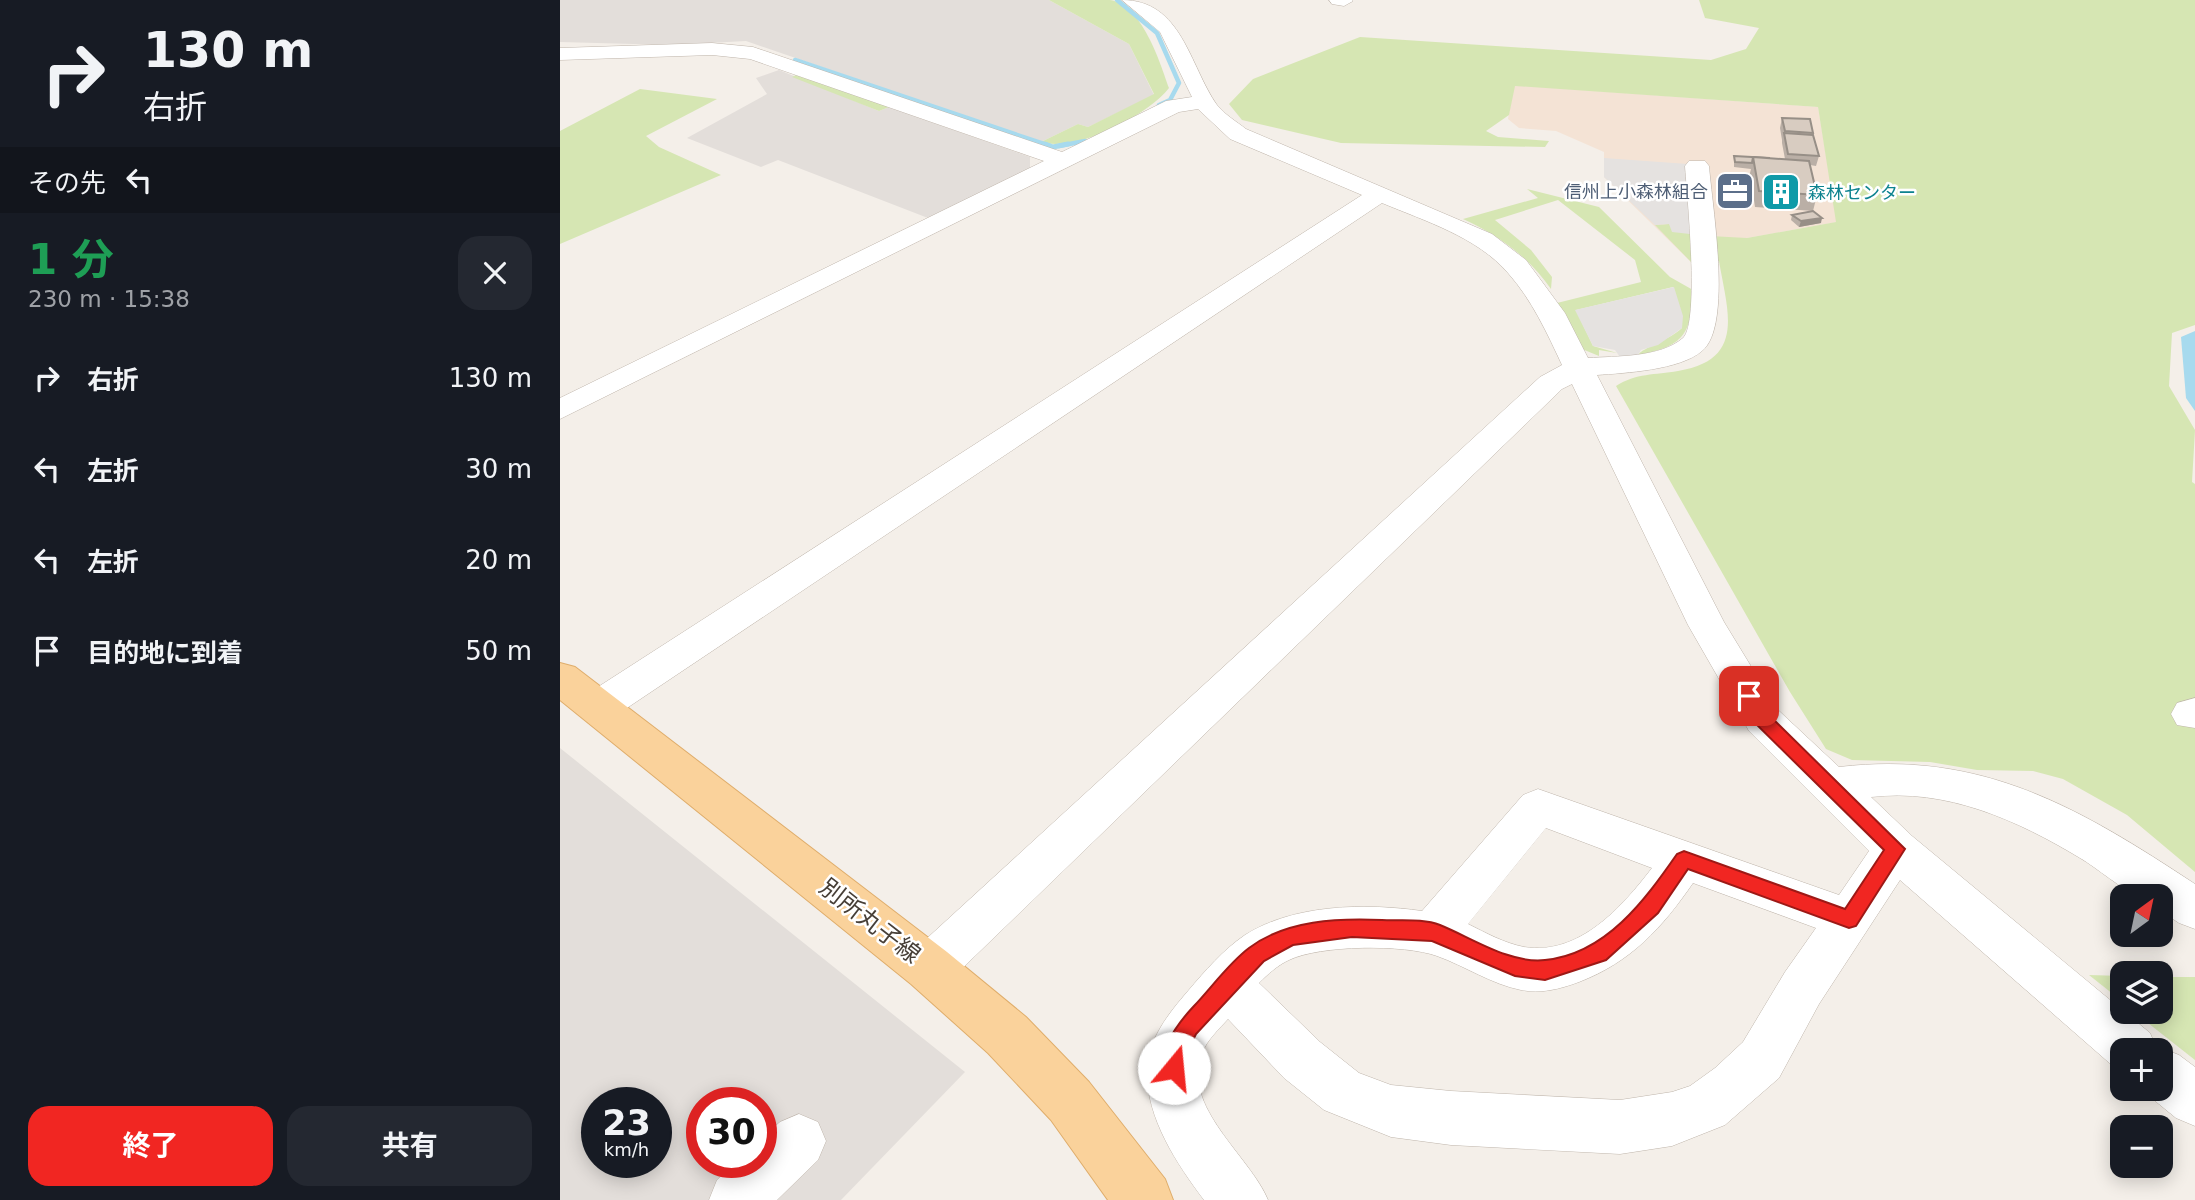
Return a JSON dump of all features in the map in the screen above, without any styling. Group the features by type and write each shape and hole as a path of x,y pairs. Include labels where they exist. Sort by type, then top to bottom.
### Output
{"main road":[{"name":"別所丸子線","path":"560,678 929,968 1007,1035 1070,1101 1144,1200"}],"street":[{"path":"1131,0 1168,29 1204,102 1218,120 1238,134 1471,233 1505,255 1551,313 1707,625 1763,720 1896,849 2118,1038"},
{"path":"560,54 712,49 753,53 1064,160"},
{"path":"560,410 1174,106 1204,102"},
{"path":"929,968 1551,383 1580,368 1636,363 1667,356 1692,345 1701,333 1705,318 1689,220 1689,174"},
{"path":"598,707 1380,194"},
{"path":"1830,785 1868,777 1926,780 1990,792 2033,810 2105,848 2195,909"},
{"path":"1433,932 1538,807 1849,919"},
{"path":"1227,984 1302,1060 1342,1092 1391,1111 1451,1118 1620,1127 1672,1119 1706,1106 1761,1060 1802,988 1896,849"},
{"path":"1240,1200 1184,1126 1173,1083 1175,1053 1188,1027 1256,955 1290,936 1352,928 1433,932 1515,967 1545,970 1599,953 1651,906 1684,860"},
{"path":"2173,1083 2195,1100"},
{"path":"737,1200 799,1141"}],"shaded area":[{"path":"560,0 1049,0 1129,44 1154,95 1088,127 1078,124 1041,142 746,41 670,45 560,42"},
{"path":"779,70 879,111 889,107 1030,157 1030,168 928,218 778,160 761,167 687,138 767,94 756,78"},
{"path":"1514,85 1818,107 1837,222 1747,238 1693,264 1604,177 1604,152 1556,131 1519,128 1508,119"},
{"path":"1604,158 1688,164 1690,234 1672,232 1669,224 1655,225 1604,177"},
{"path":"1674,287 1683,316 1682,328 1658,345 1641,350 1638,355 1620,357 1615,350 1593,346 1575,310"},
{"path":"560,748 965,1072 841,1200 560,1200"}],"green space":[{"path":"1049,0 1110,0 1121,4 1131,12 1148,36 1169,88 1145,110 1110,130 1073,142 1041,142 1078,124 1088,127 1154,94 1129,44"},
{"path":"1699,0 2195,0 2195,325 2172,333 2169,386 2195,430 2192,482 2195,484 2195,872 2127,815 2063,779 2033,771 1977,770 1930,762 1852,760 1826,749 1790,692 1616,386 1638,377 1700,365 1715,356 1723,344 1727,330 1726,297 1719,261 1711,262 1710,236 1747,238 1836,222 1818,107 1515,86 1509,115 1486,131 1498,137 1549,141 1545,147 1341,143 1242,120 1229,104 1253,79 1360,37 1711,60 1746,49 1759,28 1705,18"},
{"path":"796,75 889,107 879,111 792,77"},
{"path":"640,89 717,99 646,136 659,147 721,175 560,244 560,131"},
{"path":"1527,189 1599,207 1670,277 1693,290 1690,318 1682,336 1666,347 1638,355 1682,328 1673,287 1576,310 1593,346 1617,353 1599,350 1599,356 1582,349 1557,303 1641,282 1635,260 1558,200 1495,220 1531,250 1552,277 1551,289 1533,267 1512,248 1463,219 1538,198"},
{"path":"1669,224 1690,234 1693,264 1655,225"},
{"path":"2089,975 2110,976 2110,992"},
{"path":"2173,977 2195,977 2195,1060 2173,1043 2173,1038 2167,1038 2149,1024 2173,1024"}],"water":[{"path":"2195,331 2195,411 2186,398 2181,337"}],"building":[{"path":"1782,118 1810,119 1813,133 1785,131"},
{"path":"1784,133 1813,135 1819,156 1788,154"},
{"path":"1734,156 1753,157 1752,163 1735,162"},
{"path":"1753,157 1809,161 1817,195 1759,191"},
{"path":"1813,211 1822,218 1801,221 1792,215"}],"waterway":[{"path":"1117,0 1157,33 1179,83 1170,100 1159,105"},
{"path":"795,60 1050,146"},
{"path":"1059,146 1085,141"},
{"path":"1045,144 1053,147 1068,144"}],"place":[{"name":"信州上小森林組合","path":"1735,191"},
{"name":"森林センター","path":"1781,192"}],"route":[{"path":"1174,1068 1175,1053 1188,1027 1256,955 1290,936 1352,928 1433,932 1515,967 1545,970 1599,953 1611,944 1651,906 1684,860 1849,919 1896,849 1763,720 1749,696"}]}
